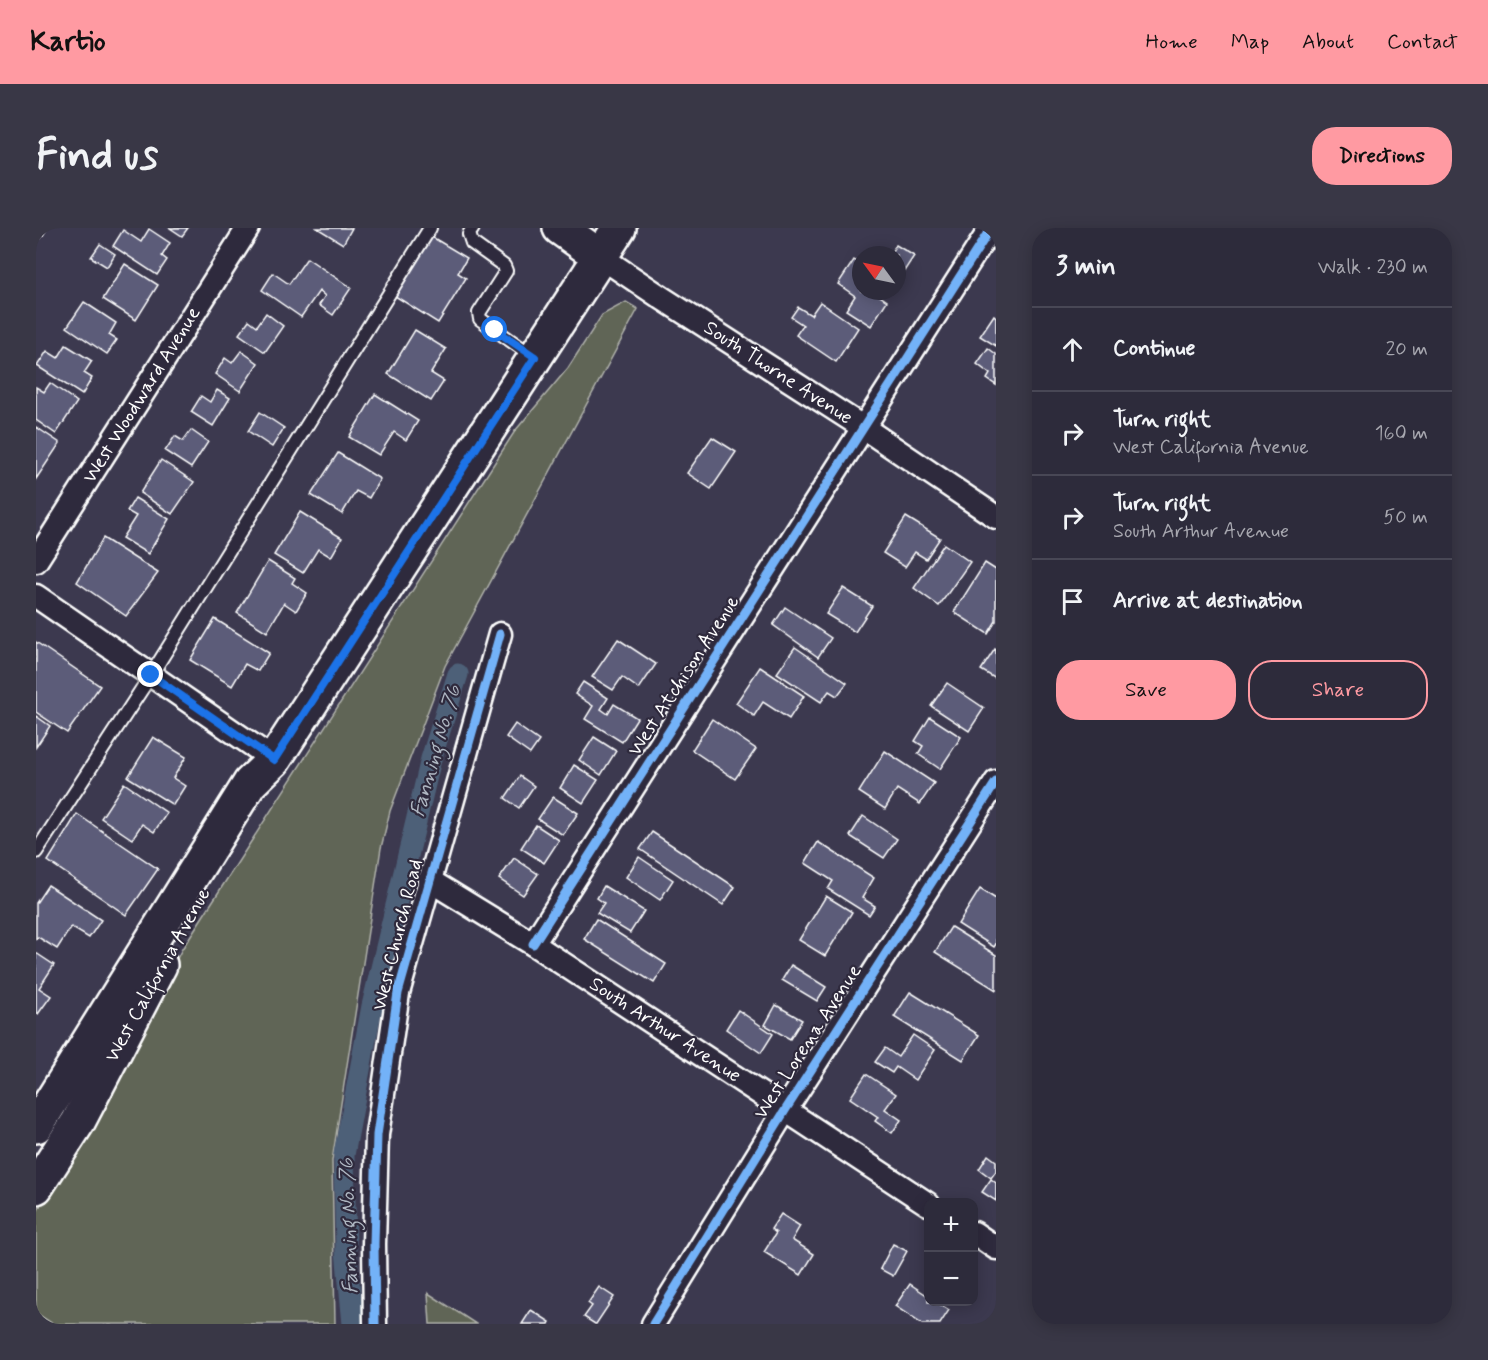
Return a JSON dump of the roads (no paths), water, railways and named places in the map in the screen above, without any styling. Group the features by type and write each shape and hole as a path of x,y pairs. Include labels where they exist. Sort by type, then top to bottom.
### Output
{"main road":[{"name":"South Thorne Avenue","path":"560,228 601,257"},
{"name":"West California Avenue","path":"36,1126 250,783 274,760 619,228"},
{"name":"West California Avenue","path":"36,1187 78,1122 169,947 262,802 274,760"}],"street":[{"name":"West Woodward Avenue","path":"36,561 248,228"},
{"name":"West Atchison Avenue","path":"533,944 991,228"},
{"name":"South Thorne Avenue","path":"601,257 996,517"},
{"path":"36,596 274,760"},
{"name":"West Church Road","path":"375,1324 374,1244 377,1135 398,993 500,634"},
{"name":"West Lorena Avenue","path":"653,1324 786,1109 996,782"},
{"name":"South Arthur Avenue","path":"429,880 533,944 924,1201"},
{"path":"978,1236 996,1248"}],"lane":[{"path":"36,234 39,228"},
{"path":"36,852 151,675 430,228"},
{"path":"473,228 469,234 472,243 504,266 506,271 479,313 480,319 535,357"}],"waterway":[{"name":"Fanning No. 76","path":"353,1324 346,1250 344,1155 372,1006 431,759 458,674"}]}
